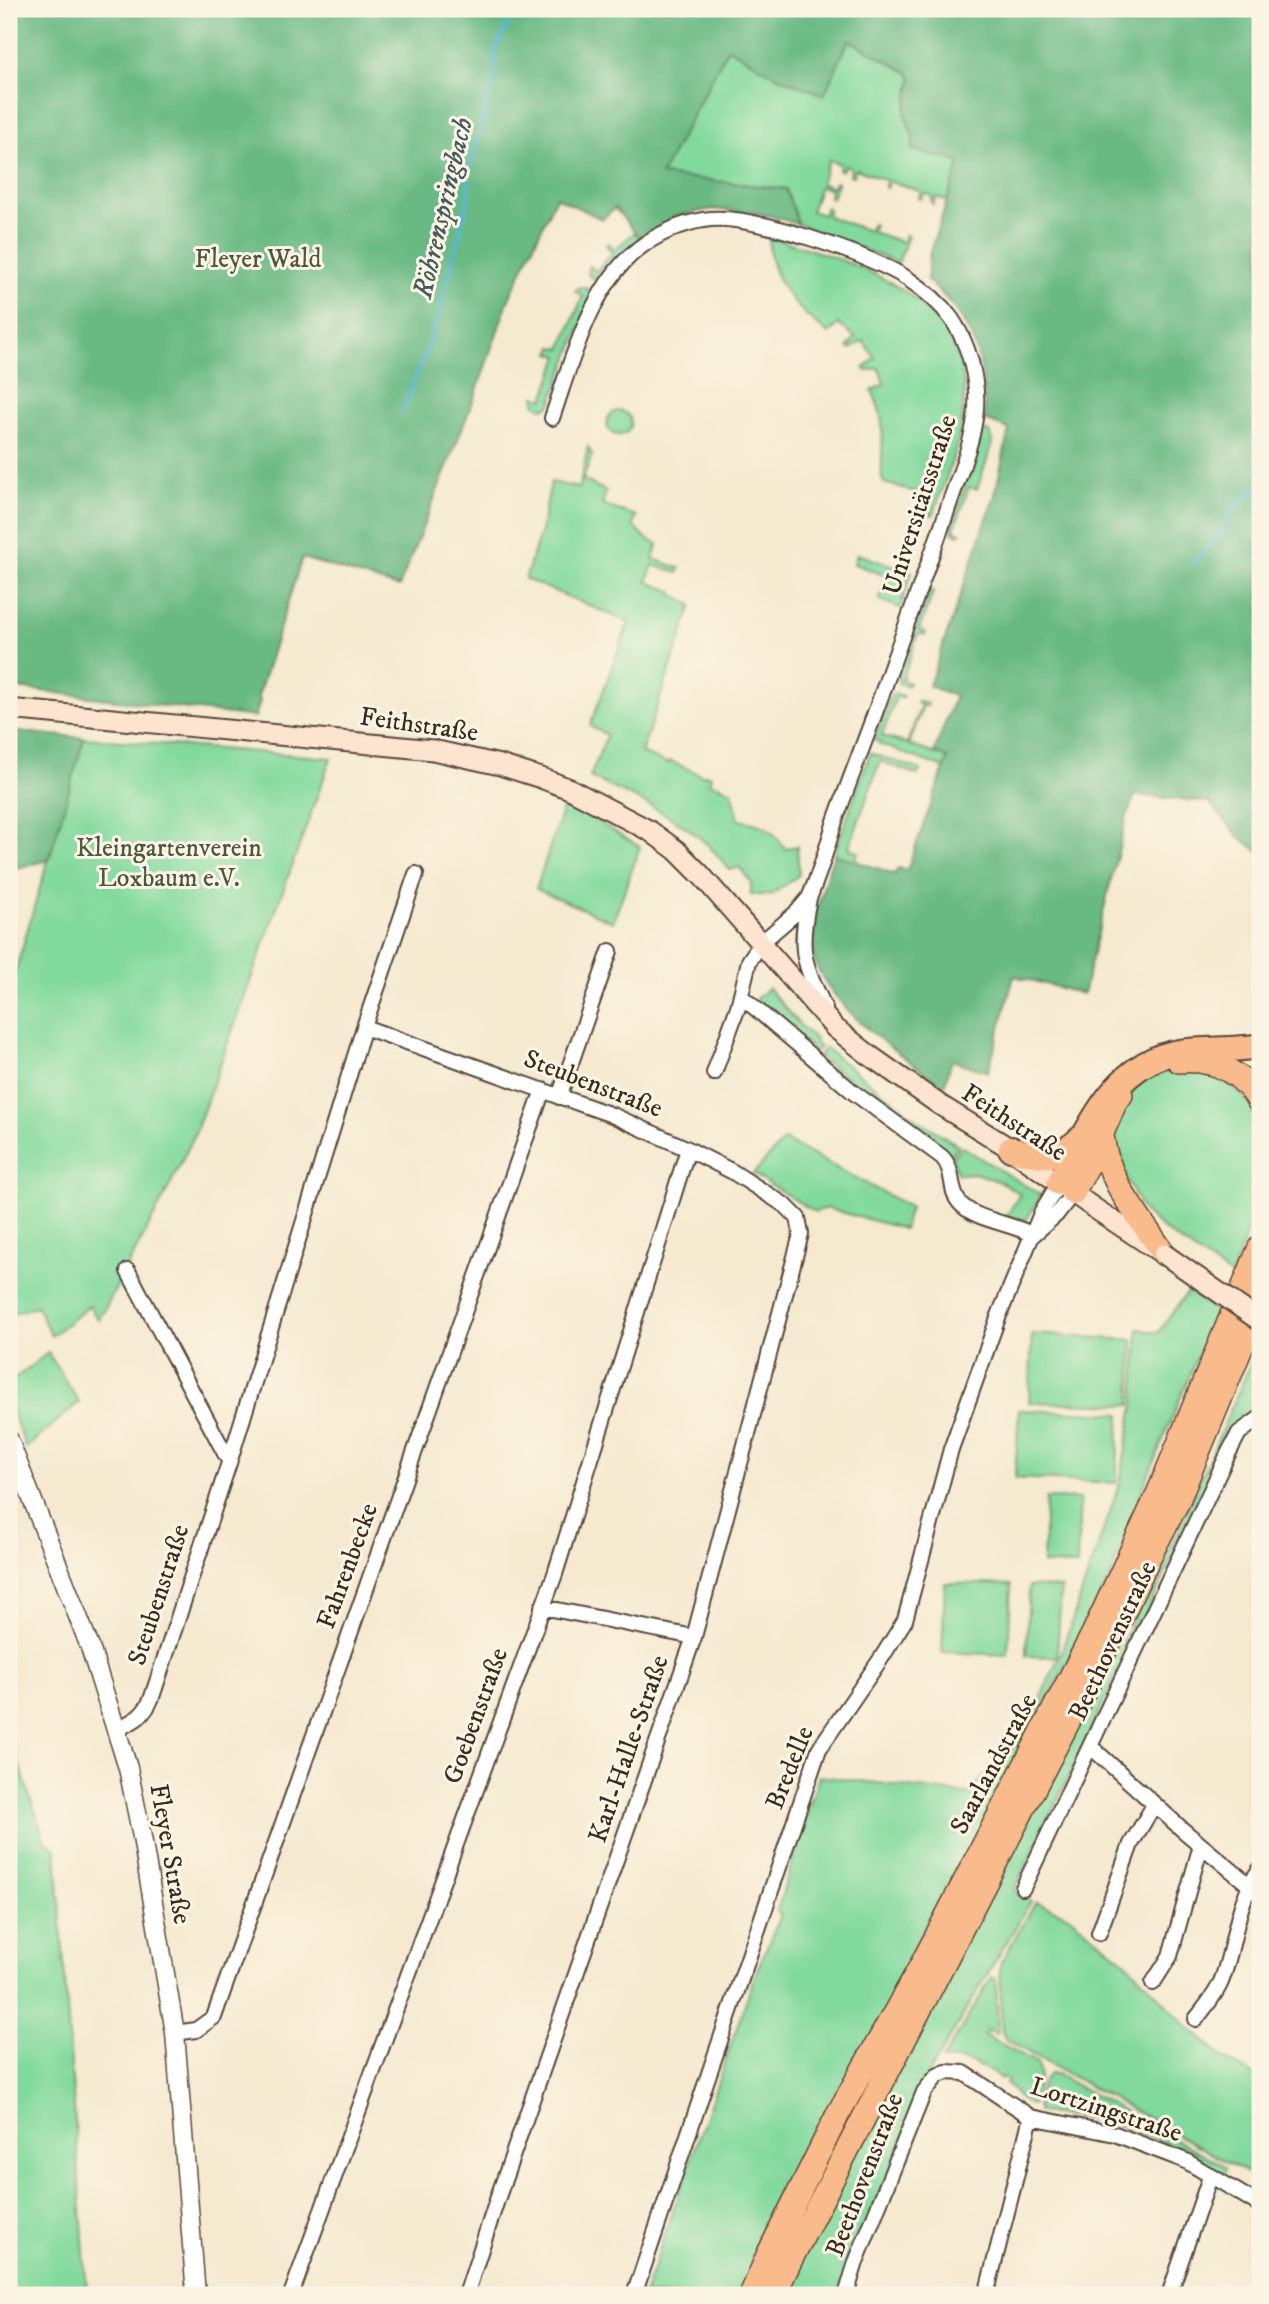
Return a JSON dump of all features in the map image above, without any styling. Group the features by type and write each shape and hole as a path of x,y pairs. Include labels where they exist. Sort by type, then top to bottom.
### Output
{"highway":[{"path":"1012,1149 1044,1156 1066,1152 1096,1132 1107,1099 1124,1078 1155,1058 1182,1051 1260,1046"},
{"path":"1066,1188 1115,1103 1139,1078 1168,1063 1205,1061 1230,1070 1260,1103"},
{"path":"1096,1132 1112,1176 1164,1254"},
{"name":"Saarlandstraße","path":"751,2295 839,2112 921,1966 1093,1634 1158,1494 1260,1247"},
{"path":"1236,1360 1260,1302"},
{"path":"1236,1360 1260,1322"},
{"name":"Saarlandstraße","path":"775,2295 790,2259 1112,1637 1177,1503 1236,1360"}],"main road":[{"name":"Feithstraße","path":"9,709 433,750 500,765 570,789 650,831 688,862 831,1024 894,1074 1012,1149 1260,1322"}],"street":[{"name":"Universitätsstraße","path":"552,418 588,321 603,288 615,272 630,256 666,232 711,219 739,219 766,226 826,244 899,273 936,302 950,317 962,340 972,364 976,385 974,425 939,533 809,898 803,928 802,949 807,968 831,1024"},
{"name":"Steubenstraße","path":"117,1730 135,1721 146,1711 229,1461 364,1027 416,874"},
{"name":"Universitätsstraße","path":"761,943 809,898"},
{"path":"714,1073 741,996 747,964 761,943"},
{"path":"559,1097 610,951"},
{"path":"741,996 853,1092 942,1157 950,1169 956,1198 960,1204 977,1215 1018,1226 1033,1235"},
{"name":"Steubenstraße","path":"364,1027 612,1115 733,1171 776,1198 792,1212"},
{"name":"Fahrenbecke","path":"175,2033 196,2030 214,2017 543,1090"},
{"name":"Goebenstraße","path":"291,2295 555,1574 688,1149"},
{"name":"Bredelle","path":"634,2295 818,1749 883,1657 905,1620 951,1449 998,1318 1042,1211 1066,1188"},
{"name":"Karl-Halle-Straße","path":"466,2295 694,1637 801,1234 800,1224 792,1212"},
{"path":"128,1271 229,1461"},
{"name":"Beethovenstraße","path":"1023,1888 1228,1454 1239,1433 1257,1420"},
{"name":"Fleyer Straße","path":"9,1440 90,1647 128,1768 175,2033 196,2295"},
{"path":"542,1607 694,1637"},
{"path":"1090,1746 1154,1805 1254,1889"},
{"path":"1100,1933 1131,1844 1154,1805"},
{"path":"1153,1983 1170,1956 1201,1845"},
{"path":"1196,2019 1220,1983 1239,1910 1254,1889 1260,1869"},
{"name":"Lortzingstraße","path":"937,2076 946,2072 964,2073 1031,2117 1115,2134 1186,2161 1260,2205"},
{"name":"Beethovenstraße","path":"846,2295 856,2262 923,2092 937,2076"},
{"path":"986,2295 1031,2117"},
{"path":"1168,2295 1210,2177"}],"green space":[{"name":"Fleyer Wald","path":"9,9 1260,9 1260,852 1239,837 1209,802 1135,795 1126,819 1083,994 1014,976 988,1072 952,1060 944,1086 887,1045 848,1011 820,973 813,954 813,931 834,854 895,874 898,868 907,870 948,758 934,753 955,696 929,686 995,495 1009,429 985,420 983,378 974,342 956,310 927,280 930,252 960,162 912,150 913,136 905,114 912,79 909,73 849,40 824,95 778,77 728,48 661,175 786,189 798,224 763,214 713,209 674,216 666,224 640,238 615,208 602,219 556,197 508,301 475,396 399,587 302,558 258,696 260,701 255,717 9,687"},
{"path":"849,40 909,72 912,79 905,114 913,136 960,162 948,201 936,197 933,204 932,196 924,193 919,199 920,191 890,181 885,188 886,180 856,169 853,176 850,175 851,168 845,165 842,171 839,171 840,164 829,160 821,183 832,187 838,182 832,198 829,197 831,190 820,186 811,211 823,215 826,207 829,209 827,216 869,231 872,224 872,232 902,242 905,235 908,236 898,263 798,224 786,189 661,175 728,48 778,77 836,68"},
{"path":"634,233 640,238 620,255 602,277 590,277 589,266 597,271 612,253 606,245 608,243 615,249"},
{"path":"772,238 874,274 905,292 931,313 951,340 962,373 963,412 955,451 933,515 922,511 927,495 884,483 882,479 882,425 872,391 884,384 879,368 867,371 864,368 875,358 863,341 850,349 848,347 855,337 838,324 829,334 797,305 774,269 769,241"},
{"path":"579,287 587,288 592,297 550,406 542,408 535,404 535,396 544,399 559,356 550,353 553,347 561,349 583,296 575,291"},
{"path":"614,411 624,411 631,418 631,428 624,435 614,435 607,428 607,418"},
{"path":"982,430 990,432 993,442 977,489 969,487 954,530 961,533 959,535 952,532 951,527"},
{"path":"588,447 592,455 583,480 606,491 602,505 636,516 633,526 648,540 658,544 653,559 680,568 678,573 653,565 647,582 672,591 673,595 692,605 641,753 669,764 670,761 704,776 711,776 709,782 732,791 739,820 766,828 785,849 797,846 799,875 771,895 751,895 751,882 739,867 730,870 711,848 682,824 590,777 607,735 590,726 629,622 525,579 541,531 551,482 579,488"},
{"path":"857,554 912,572 900,608 879,600 887,576 854,564"},
{"path":"927,590 933,592 919,630 926,633 918,634 902,680 909,683 906,686 898,683 897,678"},
{"path":"891,694 903,696 896,697 882,736 907,744 921,705 918,701 928,704 923,706 909,745 948,758 944,768 874,740"},
{"path":"9,731 84,738 49,860 9,870"},
{"name":"Kleingartenverein Loxbaum e.V.","path":"84,738 331,758 194,1136 99,1320 89,1306 51,1336 37,1306 9,1315 9,993"},
{"path":"870,753 921,770 917,775 880,761 849,848 858,852 855,861 834,854"},
{"path":"565,802 640,847 613,922 536,889"},
{"path":"768,988 816,1040 815,1043 820,1047 815,1052 756,999"},
{"path":"825,1048 918,1120 959,1146 949,1156 818,1056"},
{"path":"1167,1067 1210,1067 1257,1109 1260,1118 1260,1197 1231,1276 1164,1230 1144,1212 1109,1147 1125,1098 1140,1082"},
{"path":"784,1140 910,1207 904,1229 826,1208 815,1212 753,1174"},
{"path":"962,1147 1039,1194 1038,1201 1026,1220 1006,1217 1020,1194 1003,1183 975,1173 958,1174 951,1158"},
{"path":"1188,1291 1216,1312 1148,1476 1110,1578 741,2295 644,2295 756,1972 781,1915 777,1911 819,1776 968,1794 1027,1728 1062,1650 1120,1482 1134,1405 1138,1329 1158,1333"},
{"path":"1032,1334 1133,1340 1131,1405 1029,1402"},
{"path":"1259,1344 1260,1410 1238,1421 1014,1891 1031,1901 930,2071 852,2263 842,2295 780,2295 1179,1529"},
{"path":"48,1353 79,1402 26,1448 9,1403 9,1383"},
{"path":"1019,1410 1120,1414 1116,1483 1015,1478"},
{"path":"1046,1498 1080,1499 1077,1565 1043,1564"},
{"path":"945,1583 1011,1585 1008,1655 942,1652"},
{"path":"1029,1586 1061,1588 1057,1657 1026,1656"},
{"path":"12,1743 45,1841 56,1850 87,2295 9,2295 9,1744"},
{"path":"1036,1902 1067,1915 1125,1961 1186,2025 1225,2059 1260,2079 1260,2180 1006,2040 1002,2032 1000,1964"},
{"path":"992,1977 996,1979 998,2033 987,2030 984,2035 1037,2063 1039,2079 1032,2105 1024,2102 1006,2083 1008,2080 1003,2077 1001,2079 981,2066 966,2061 942,2060"},
{"path":"1050,2074 1056,2074 1223,2165 1226,2168 1223,2175 1184,2151 1126,2127 1089,2118 1038,2112 1040,2092"}],"waterway":[{"name":"Röhrenspringbach","path":"402,413 436,324 468,200 468,172 496,70 494,52 507,27 506,9"},
{"path":"1191,563 1215,542 1232,512 1260,483"}]}
